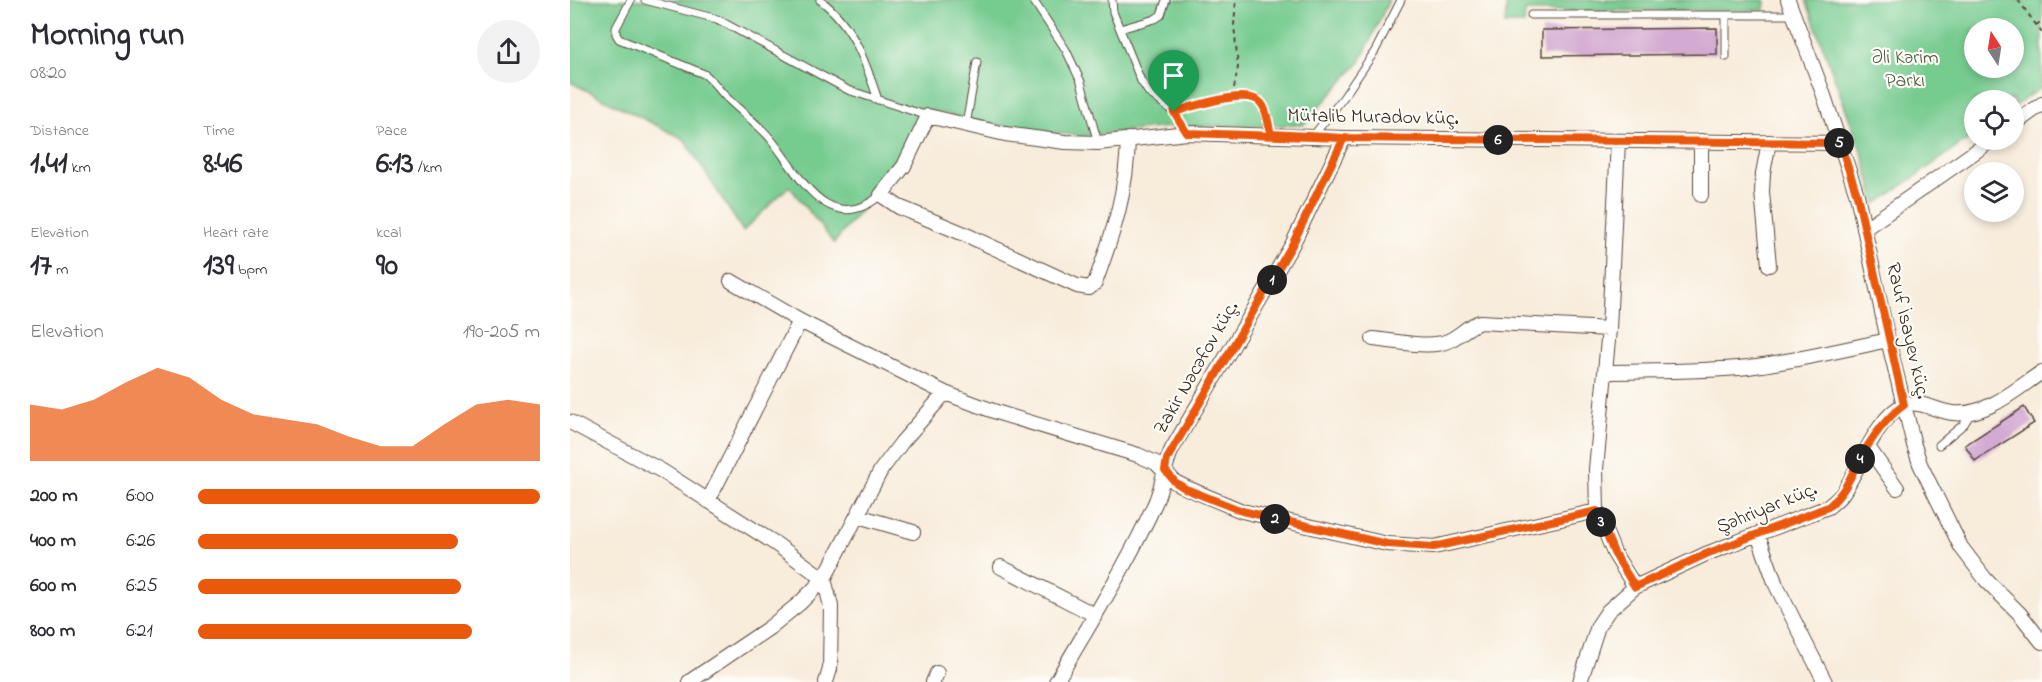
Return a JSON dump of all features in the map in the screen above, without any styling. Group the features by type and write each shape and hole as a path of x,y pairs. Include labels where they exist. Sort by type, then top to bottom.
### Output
{"street":[{"name":"Rauf İsayev küç.","path":"1788,0 1857,195 1888,340 1920,464 1961,548 1986,580 2020,614 2042,642"},
{"path":"2024,117 2042,104"},
{"path":"928,116 904,166 881,195 899,207 1077,286 1089,288 1095,283 1115,227 1128,167 1128,139"},
{"name":"Mütalib Muradov küç.","path":"928,116 1005,134 1065,142 1098,143 1187,133 1344,138 1840,143"},
{"name":"Zakir Nəcəfov küç.","path":"1056,682 1115,581 1156,500 1172,449 1292,245 1344,138"},
{"path":"1618,141 1609,329 1596,469 1597,511 1614,553 1635,587"},
{"path":"1701,141 1701,195"},
{"path":"1769,142 1762,192 1769,265"},
{"path":"1864,229 1978,150"},
{"path":"731,281 800,321 945,393 999,413 1138,455 1156,463 1175,482 1186,489 1242,511 1387,544 1434,547 1597,511"},
{"path":"708,501 800,321"},
{"path":"1373,339 1432,344 1449,341 1469,326 1480,322 1609,329"},
{"path":"1605,372 1747,367 1888,340"},
{"path":"1904,405 1921,405 1953,414 1971,413 2003,398 2042,372"},
{"path":"689,682 769,628 800,603 824,579 881,470 945,393"},
{"name":"Şəhriyar küç.","path":"1580,682 1598,626 1608,611 1635,587 1706,554 1828,507 1840,496 1868,447 1893,413 1904,405"},
{"path":"570,422 662,471 776,544 824,579 831,606 830,669 826,682"},
{"path":"1868,447 1897,488"},
{"path":"858,516 913,532"},
{"path":"1758,535 1776,585 1825,682"},
{"path":"1001,567 1095,615"}],"lane":[{"path":"631,0 616,28 616,34 620,39 710,78 727,98 769,136 812,194 825,204 841,210 853,211 870,204 881,195"},
{"path":"645,0 717,19 848,90 928,116"},
{"path":"820,0 846,26 864,57 878,100"},
{"path":"1033,0 1066,50 1081,82 1098,143"},
{"path":"1112,0 1120,29 1141,81 1149,93 1174,112 1187,133"},
{"path":"1120,29 1155,19 1161,15 1166,0"},
{"path":"1312,136 1343,98 1376,51 1401,0"},
{"path":"1531,15 1794,15"},
{"path":"1726,15 1726,57"},
{"path":"966,125 976,62"},
{"path":"1174,112 1236,97 1251,97 1260,101 1265,109 1271,134"},
{"path":"1939,445 1964,424 1971,413"}],"path":[{"path":"1236,0 1234,25 1238,67 1234,86 1236,97"},
{"path":"2018,0 2042,33"},
{"path":"2036,25 2042,21"}],"green space":[{"path":"570,0 1389,0 1360,62 1303,125 1167,127 1082,136 999,126 924,109 902,159 834,243 789,186 743,231 684,139 570,82"},
{"path":"1507,0 1765,0 1764,10 1525,11 1524,24 1505,24"},
{"name":"Əli Kərim Parkı","path":"1806,0 2042,0 2042,87 2024,99 2024,90 1964,90 1964,142 1876,204 1863,156"}],"building":[{"path":"1717,28 1717,54 1542,56 1542,30"},
{"path":"2024,407 2034,423 1975,461 1965,445"}],"route":[{"path":"1174,112 1187,133 1344,138 1292,245 1167,459 1165,470 1175,482 1186,489 1242,511 1349,537 1387,544 1434,547 1597,511 1614,553 1635,587 1706,554 1828,507 1840,496 1858,462 1884,424 1904,405 1857,195 1840,143 1344,138 1271,134 1265,109 1260,101 1251,97 1236,97 1174,112"}]}
